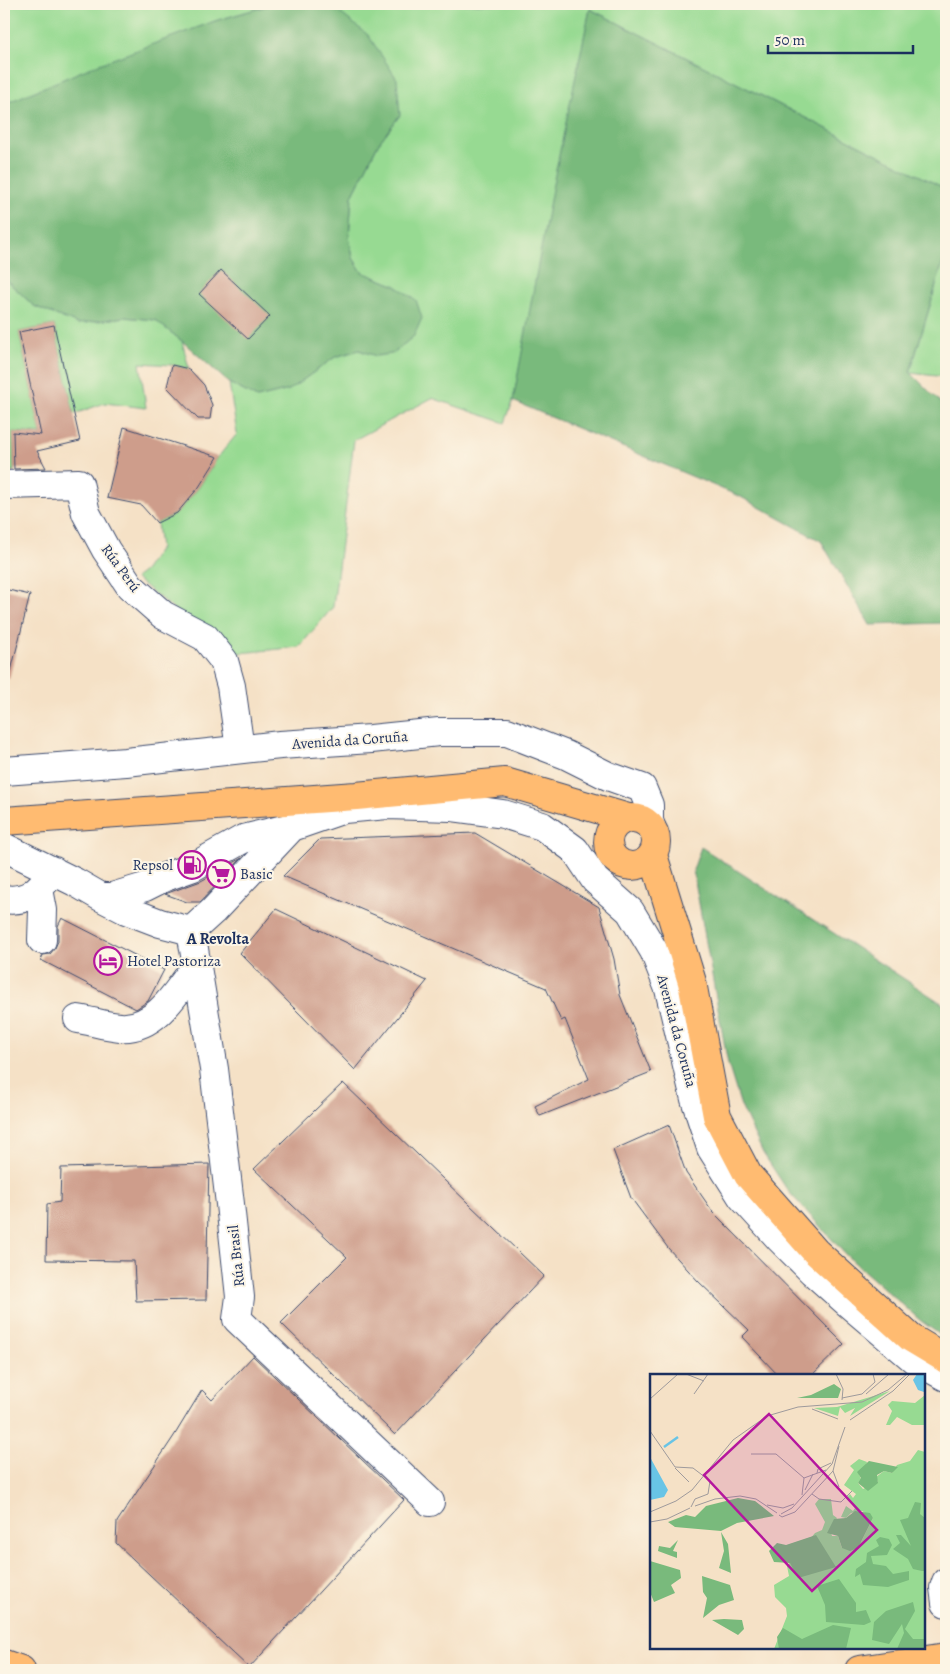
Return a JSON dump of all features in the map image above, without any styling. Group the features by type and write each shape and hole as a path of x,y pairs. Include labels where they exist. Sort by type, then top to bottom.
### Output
{"main road":[{"name":"Avenida da Coruña","path":"4,821 121,814 493,784 618,828 642,820 646,850 692,982 717,1116 748,1175 815,1252 911,1338 946,1359"},
{"path":"618,828 608,846 616,860 624,865 646,850"},
{"path":"859,1670 946,1657"},
{"path":"4,1664 20,1670"}],"street":[{"name":"Rúa Perú","path":"4,485 79,483 86,513 106,550 130,586 163,615 205,637 224,661 231,686 240,749"},
{"name":"Avenida da Coruña","path":"4,771 126,762 240,749 439,732 507,732 566,756 608,776 642,788 649,805 646,850"},
{"name":"Avenida da Coruña","path":"191,931 292,827 344,809 493,784"},
{"name":"Avenida da Coruña","path":"344,809 387,805 451,807 503,814 542,826 575,850 595,880 630,911 654,951 669,989 695,1099 711,1148 742,1197 780,1239 849,1304 915,1360 946,1377"},
{"path":"101,897 112,898 145,887 165,877 193,867 243,839 292,827"},
{"path":"4,847 47,880 101,897 160,923 191,931"},
{"path":"4,899 16,901 30,896 47,880"},
{"path":"42,940 47,880"},
{"name":"Rúa Brasil","path":"191,931 214,1069 240,1297 237,1319 430,1502"},
{"path":"78,1019 121,1027 150,1020 175,994 197,964"}],"green space":[{"path":"4,4 273,4 215,21 4,104"},
{"path":"273,4 311,4 334,8 368,35 397,79 400,115 378,144 352,196 349,237 353,258 362,272 396,286 416,300 422,318 414,336 392,354 376,356 359,350 335,357 289,390 257,398 229,383 182,341 155,320 124,317 78,324 34,306 4,278 4,104 94,66 215,21"},
{"path":"311,4 946,4 946,189 590,9 513,401 505,423 432,398 354,440 333,607 299,647 230,654 135,578 144,571 160,548 157,523 177,513 199,487 218,457 237,434 229,383 257,398 289,390 335,357 359,350 376,356 396,286 362,272 353,258 349,237 352,196 378,144 400,115 334,8"},
{"path":"590,9 946,189 946,252 910,372 946,408 946,623 870,625 821,541 741,497 513,401 553,184"},
{"path":"946,252 946,377 910,373"},
{"path":"4,278 34,306 78,324 124,317 155,320 182,341 189,369 172,365 140,363 146,408 105,403 74,414 54,325 19,332 41,434 13,432 14,471 4,472"},
{"path":"701,847 946,1006 946,1339 921,1321 846,1255 788,1191 763,1153 741,1106 728,1064 693,870"}],"building":[{"path":"221,270 270,316 248,339 199,294"},
{"path":"54,325 80,441 37,451 46,468 14,469 13,432 41,435 19,332"},
{"path":"172,365 189,369 204,385 212,405 210,419 198,419 167,387"},
{"path":"124,427 218,457 199,487 177,513 157,523 141,505 107,498"},
{"path":"4,589 30,595 9,679 4,678"},
{"path":"475,833 599,907 614,959 620,995 651,1072 540,1116 535,1106 589,1079 565,1019 561,1021 546,988 283,876 320,839"},
{"path":"242,858 200,902 187,902 165,894 201,881"},
{"path":"276,909 427,981 355,1070 240,953"},
{"name":"Hotel Pastoriza","path":"62,918 164,970 148,1001 136,1009 41,960 43,955 50,954 55,948 58,941 58,926"},
{"path":"343,1083 544,1276 395,1435 281,1323 347,1257 254,1169"},
{"path":"669,1125 686,1173 713,1212 844,1344 813,1374 777,1374 742,1337 749,1330 698,1281 668,1248 631,1198 613,1150"},
{"path":"209,1164 206,1300 136,1301 134,1261 46,1260 47,1204 60,1202 61,1168"},
{"path":"253,1356 404,1500 249,1668 116,1543 117,1522 202,1390 212,1400"}],"place":[{"name":"Repsol","path":"192,865"},
{"name":"Basic","path":"221,874"},
{"name":"Hotel Pastoriza","path":"108,961"}],"district":[{"name":"A Revolta","path":"218,939"}]}
